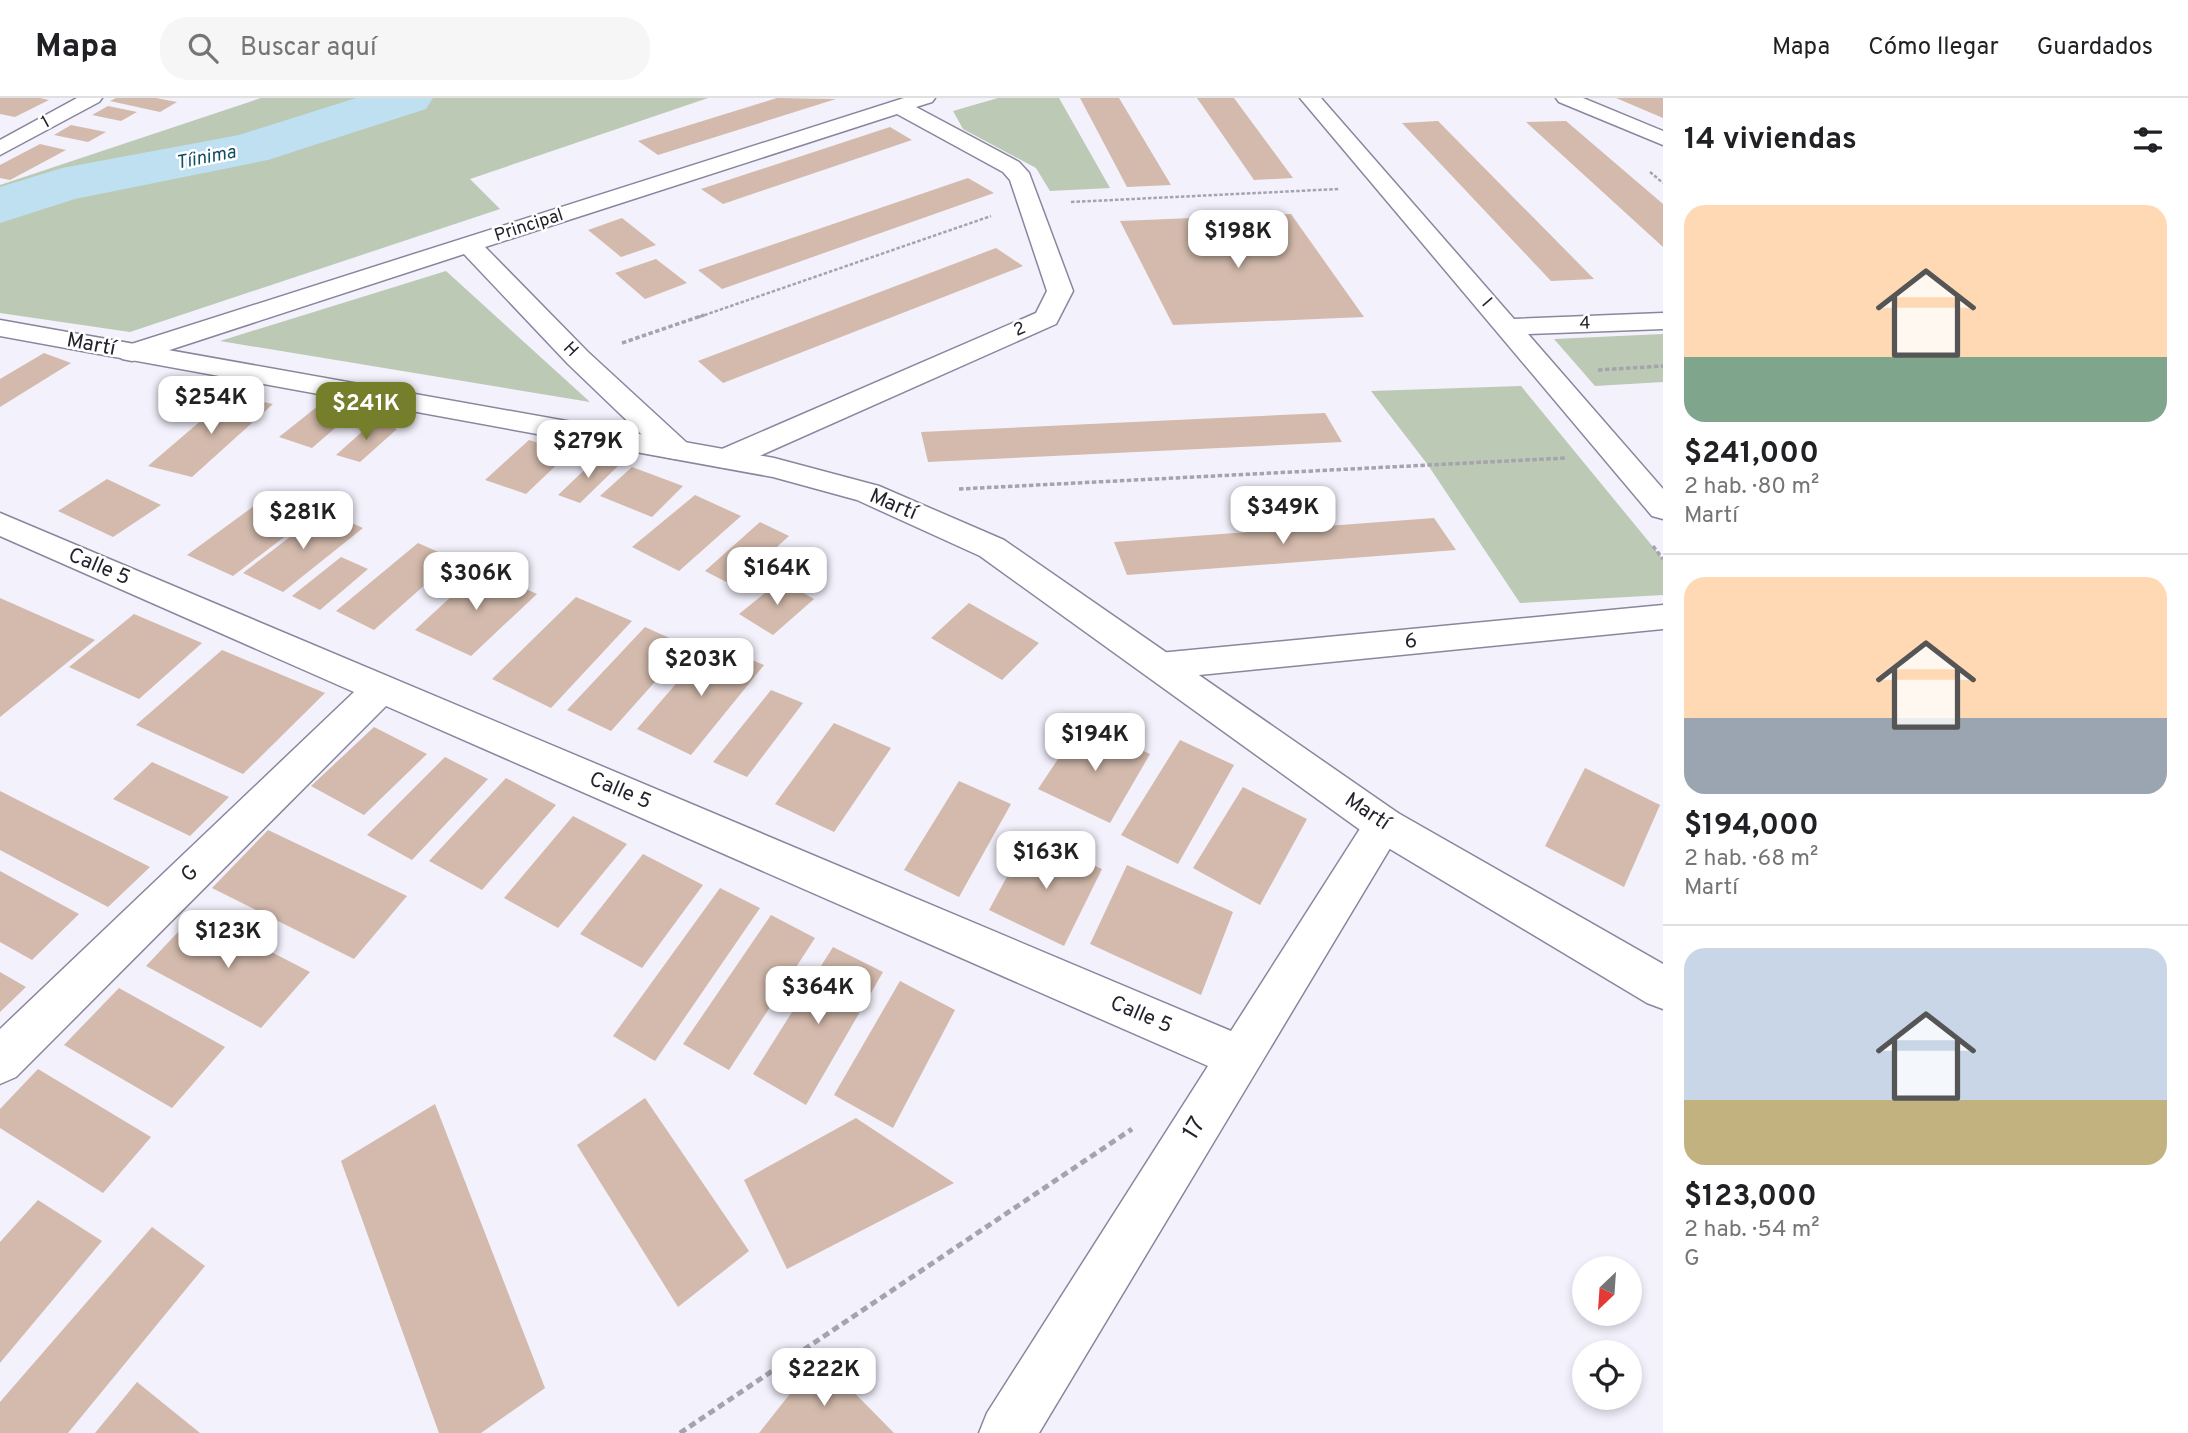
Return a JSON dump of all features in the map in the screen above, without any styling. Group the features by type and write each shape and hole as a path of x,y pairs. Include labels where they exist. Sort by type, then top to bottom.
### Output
{"street":[{"name":"1","path":"0,149 92,98"},
{"name":"Principal","path":"132,354 925,98"},
{"name":"I","path":"1310,98 1663,509"},
{"path":"1566,98 1663,139"},
{"name":"2","path":"726,459 1047,318 1060,291 1027,204 1021,178 1011,167 898,107"},
{"name":"H","path":"469,245 578,358 676,450"},
{"name":"4","path":"1507,327 1663,321"},
{"name":"Martí","path":"0,328 774,468 868,493 992,548 1384,825 1663,988"},
{"name":"Calle 5","path":"0,524 1240,1057"},
{"name":"6","path":"1159,666 1663,617"},
{"name":"G","path":"0,1060 381,688"},
{"name":"17","path":"1007,1433 1384,825"}],"path":[{"path":"578,358 1027,204 1344,189"},
{"path":"1595,370 1663,366"},
{"path":"950,489 1567,458"},
{"path":"680,1433 1137,1126"}],"green space":[{"path":"261,98 708,98 470,179 500,209 130,332 0,313 0,185"},
{"path":"998,98 1059,98 1110,188 1050,191 1036,168 963,129 953,111"},
{"path":"446,271 590,402 220,341"},
{"path":"1663,334 1663,382 1595,386 1554,339"},
{"path":"1521,386 1663,559 1663,595 1520,603 1428,465 1371,391"}],"building":[{"path":"0,98 49,100 15,117 0,114"},
{"path":"116,98 156,98 177,102 160,112 110,101"},
{"path":"777,98 836,99 658,155 638,141"},
{"path":"1080,98 1119,98 1171,185 1127,187"},
{"path":"1197,98 1234,98 1293,178 1254,180"},
{"path":"1616,98 1663,98 1663,118"},
{"path":"108,106 137,112 121,121 92,115"},
{"path":"1438,121 1594,279 1551,281 1402,123"},
{"path":"1566,121 1663,204 1663,247 1526,122"},
{"path":"71,125 106,132 88,142 54,135"},
{"path":"890,127 912,140 723,204 701,189"},
{"path":"40,144 66,150 10,180 0,178 0,165"},
{"path":"968,178 994,193 722,289 698,270"},
{"path":"1291,214 1364,317 1173,325 1120,221"},
{"path":"622,218 656,245 621,257 588,230"},
{"path":"996,248 1023,266 723,383 698,361"},
{"path":"656,259 687,283 645,299 615,273"},
{"path":"44,353 71,363 0,407 0,379"},
{"path":"231,395 273,404 192,477 148,466"},
{"path":"318,406 350,415 312,448 279,437"},
{"path":"1325,413 1342,442 928,462 921,432"},
{"path":"373,422 397,429 360,462 336,455"},
{"path":"529,440 569,453 526,494 485,480"},
{"path":"597,458 619,465 580,503 558,495"},
{"path":"632,467 683,486 652,517 600,496"},
{"path":"107,479 161,505 113,537 58,511"},
{"path":"269,495 313,515 233,576 187,555"},
{"path":"695,495 741,516 679,571 632,547"},
{"path":"324,511 363,528 283,592 243,573"},
{"path":"1434,518 1456,550 1127,575 1114,542"},
{"path":"760,522 789,536 734,586 705,571"},
{"path":"418,543 454,559 374,630 336,611"},
{"path":"341,557 368,569 320,610 292,596"},
{"path":"481,569 537,594 471,656 415,630"},
{"path":"781,580 814,599 773,635 739,614"},
{"path":"576,597 632,621 551,708 492,679"},
{"path":"0,598 95,640 0,717"},
{"path":"969,603 1039,643 1002,680 931,638"},
{"path":"134,614 202,643 139,699 69,667"},
{"path":"645,627 687,646 611,731 567,710"},
{"path":"711,643 764,665 691,755 637,729"},
{"path":"222,650 325,693 243,774 136,725"},
{"path":"771,690 803,703 747,777 713,762"},
{"path":"834,723 891,748 834,832 775,804"},
{"path":"1082,723 1150,754 1110,823 1038,789"},
{"path":"374,727 427,754 364,815 311,786"},
{"path":"1180,740 1234,765 1178,864 1121,835"},
{"path":"445,757 488,779 412,860 367,835"},
{"path":"152,762 229,797 190,836 113,799"},
{"path":"1585,768 1660,805 1624,887 1545,846"},
{"path":"506,778 556,805 482,890 429,861"},
{"path":"959,781 1011,804 959,897 904,870"},
{"path":"1243,787 1307,819 1260,905 1193,868"},
{"path":"0,791 150,867 108,907 0,850"},
{"path":"573,816 627,844 558,928 504,898"},
{"path":"268,830 407,896 354,959 212,888"},
{"path":"1029,836 1102,869 1064,946 989,910"},
{"path":"643,854 703,885 642,968 580,934"},
{"path":"1127,865 1233,912 1201,995 1090,944"},
{"path":"0,871 79,914 32,960 0,942"},
{"path":"720,888 760,908 655,1061 613,1036"},
{"path":"196,913 310,972 261,1028 146,966"},
{"path":"771,915 815,938 729,1070 683,1044"},
{"path":"833,947 883,972 806,1105 753,1074"},
{"path":"0,972 26,987 0,1012"},
{"path":"900,981 955,1010 893,1128 834,1095"},
{"path":"119,988 225,1047 172,1108 64,1045"},
{"path":"38,1069 151,1137 103,1193 0,1128 0,1109"},
{"path":"645,1098 749,1251 678,1307 577,1145"},
{"path":"435,1104 545,1388 481,1433 439,1433 341,1161"},
{"path":"856,1118 954,1183 787,1269 744,1180"},
{"path":"38,1200 102,1241 0,1363 0,1242"},
{"path":"152,1227 205,1266 68,1433 0,1433 0,1402"},
{"path":"819,1357 894,1433 759,1433"},
{"path":"137,1382 200,1433 95,1433"}],"waterway":[{"name":"Tíinima","path":"0,206 62,185 249,149 408,98"}]}
